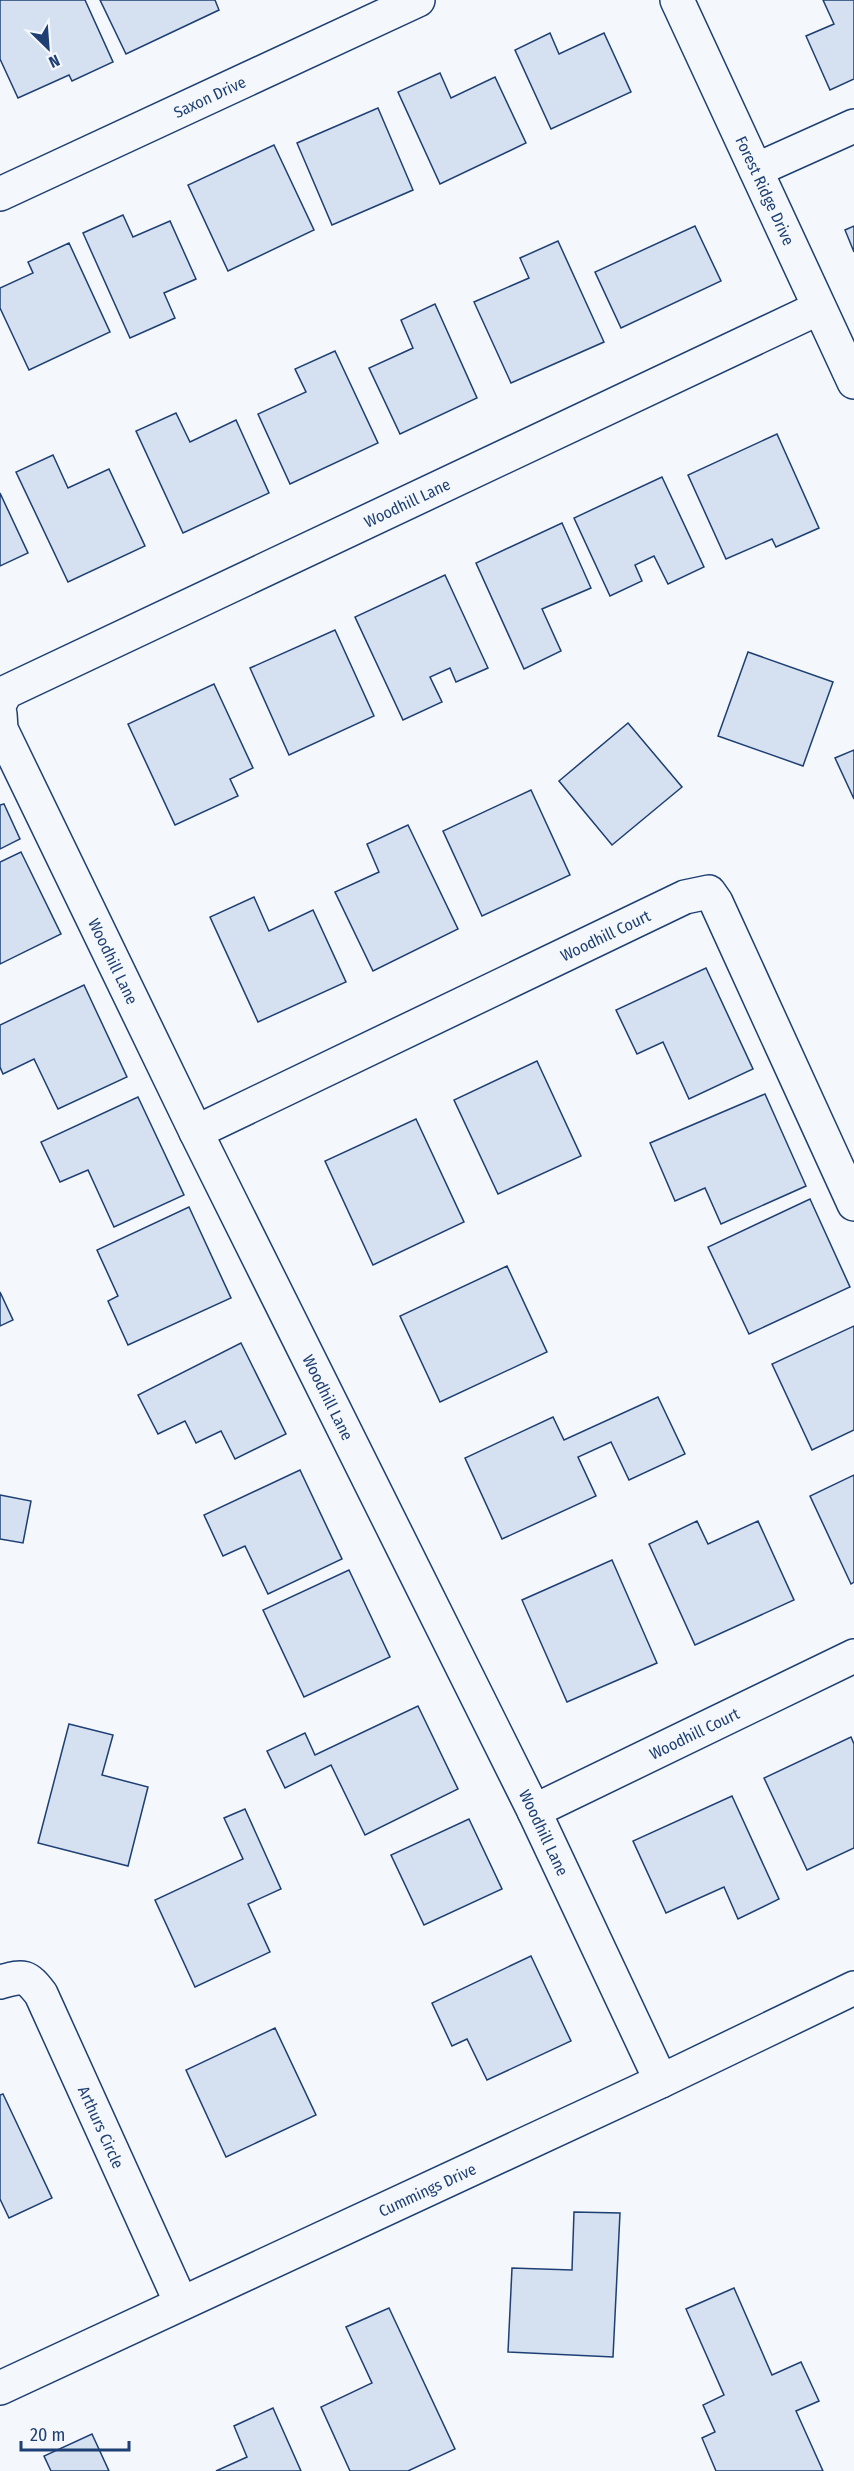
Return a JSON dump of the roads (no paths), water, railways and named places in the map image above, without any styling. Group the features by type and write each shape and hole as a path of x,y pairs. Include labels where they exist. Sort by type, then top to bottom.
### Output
{"street":[{"name":"Saxon Drive","path":"0,194 418,0"},
{"name":"Forest Ridge Drive","path":"677,0 854,382"},
{"path":"756,171 854,126"},
{"name":"Woodhill Lane","path":"0,703 6,692 819,308"},
{"name":"Woodhill Lane","path":"0,714 1,729 196,1132 534,1810 661,2081"},
{"name":"Woodhill Court","path":"196,1132 675,902 709,892 716,902 854,1204"},
{"name":"Woodhill Court","path":"534,1810 854,1656"},
{"name":"Arthurs Circle","path":"0,1982 20,1977 30,1979 41,1994 181,2303"},
{"name":"Cummings Drive","path":"0,2388 661,2081 854,1988"}]}
